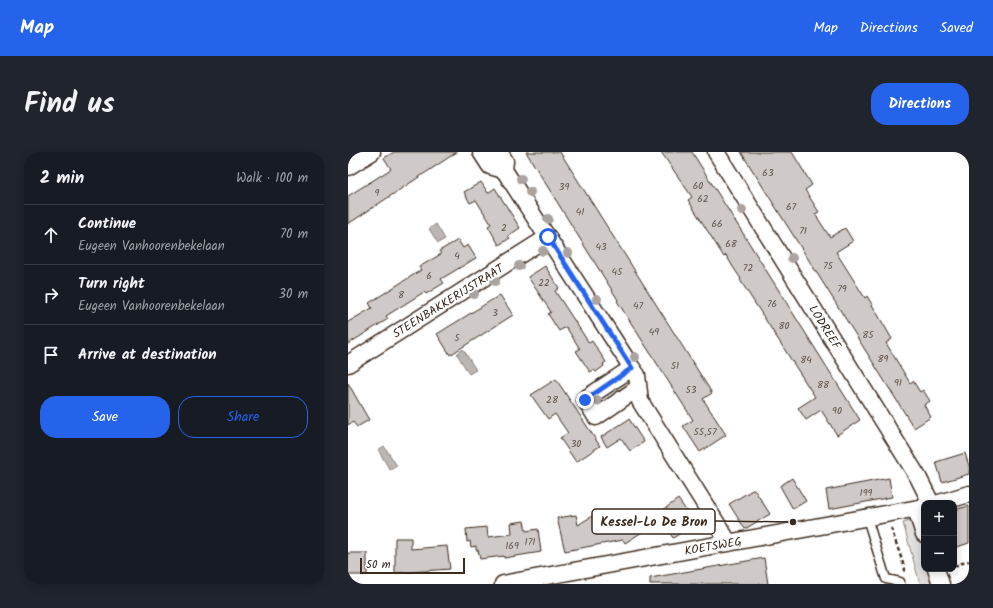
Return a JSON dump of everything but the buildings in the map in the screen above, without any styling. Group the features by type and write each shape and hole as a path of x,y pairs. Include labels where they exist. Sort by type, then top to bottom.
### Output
{"street":[{"path":"348,168 372,152"},
{"path":"481,152 490,166 504,170"},
{"path":"499,152 505,161 504,170 636,375 640,401 730,543"},
{"name":"LODREEF","path":"716,152 918,477 930,500"},
{"name":"STEENBAKKERIJSTRAAT","path":"348,364 548,237"},
{"path":"632,368 585,400 596,417 638,388"},
{"path":"949,500 969,494"},
{"name":"KOETSWEG","path":"503,584 920,508"},
{"path":"937,572 942,584"}],"lane":[{"path":"867,518 886,579 900,583"}],"path":[{"path":"887,514 905,569 900,583"},
{"path":"957,565 969,561"}],"shaded area":[{"path":"436,224 445,239 438,243 429,229"},
{"path":"463,349 476,370 469,374 457,354"},
{"path":"632,368 638,388 596,417 585,399"},
{"path":"384,446 397,466 390,470 378,450"},
{"path":"914,520 921,539 921,572 933,572 938,584 920,584 903,523"}],"place":[{"name":"Kessel-Lo De Bron","path":"793,522"}],"route":[{"path":"548,237 632,368 585,400"}]}
